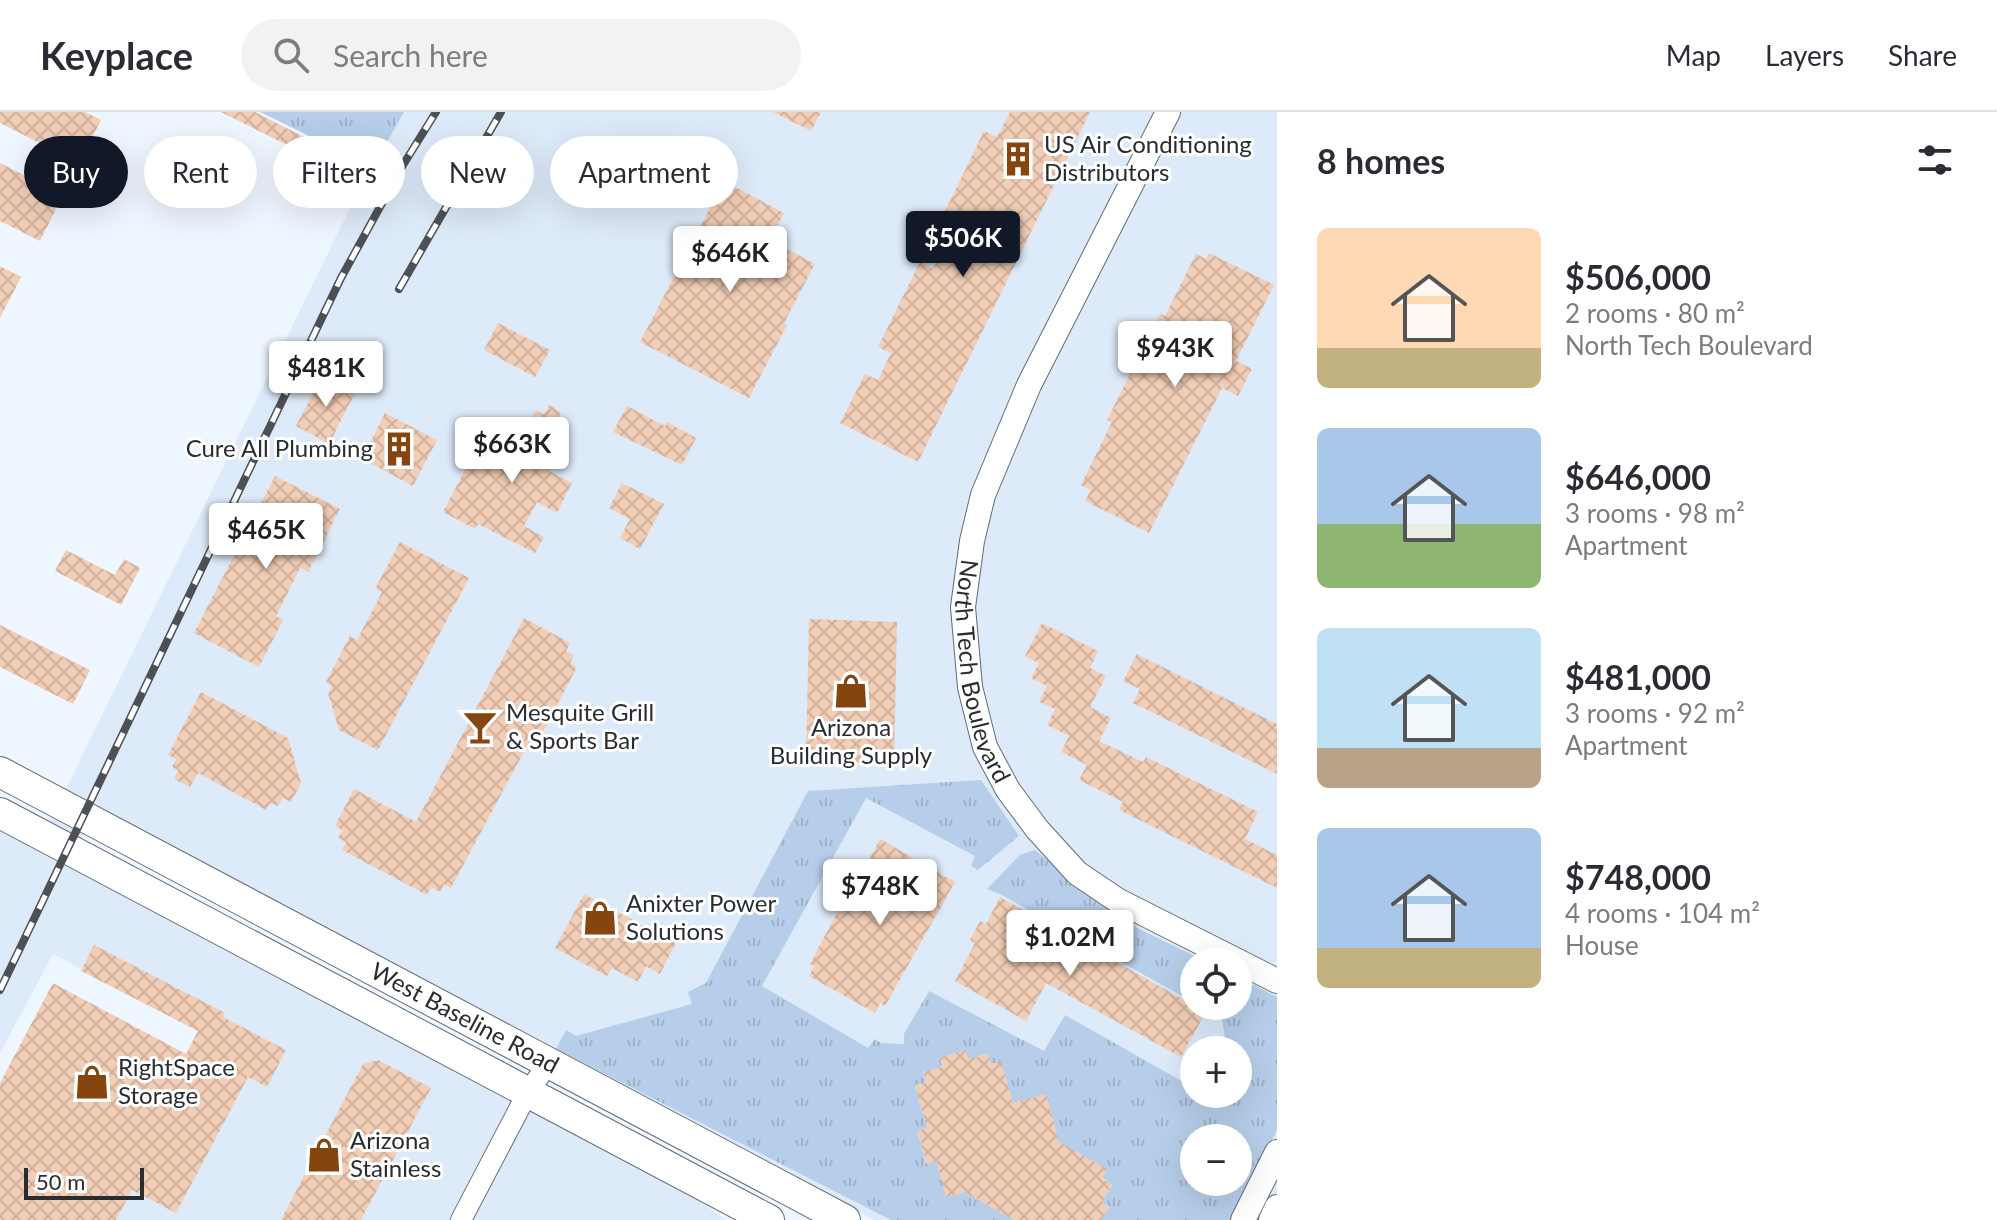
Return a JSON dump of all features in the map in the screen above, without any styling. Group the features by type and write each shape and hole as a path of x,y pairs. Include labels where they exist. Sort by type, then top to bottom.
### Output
{"main road":[{"name":"West Baseline Road","path":"0,772 845,1220"},
{"name":"West Baseline Road","path":"0,813 769,1220"},
{"path":"238,938 254,907"}],"street":[{"name":"North Tech Boulevard","path":"1168,112 1029,385 983,495 972,541 963,607 970,687 985,747 1008,790 1037,829 1077,873 1117,900 1277,981"},
{"path":"461,1220 528,1092 548,1064"},
{"path":"1243,1220 1275,1161"},
{"path":"1271,1220 1277,1207"}],"shaded area":[{"path":"404,112 1277,112 1277,1220 874,1220 97,810 67,863 688,1193 726,1220 116,1220 212,1038 53,954 0,1053 0,828 37,848 350,208 405,208 405,136 390,136"}],"green space":[{"path":"260,112 404,112 390,136 309,136"},
{"path":"981,780 1019,836 978,870 971,866 975,856 866,798 762,986 868,1048 875,1039 881,1043 904,1044 904,1034 929,991 1044,1051 1065,1015 1180,1080 1180,1108 1252,1108 1252,1036 1225,1036 1222,1020 1252,1020 1252,984 1277,997 1277,1130 1252,1179 1252,1124 1180,1124 1180,1196 1243,1196 1231,1220 1102,1220 1109,1207 1102,1203 1112,1185 1047,1135 1045,1131 1055,1127 1046,1095 1013,1103 1001,1062 991,1064 987,1054 968,1059 965,1051 940,1058 942,1067 923,1072 926,1082 915,1086 927,1128 917,1131 926,1163 936,1161 946,1197 965,1192 1014,1220 891,1220 556,1049 566,1030 576,1036 692,1004 688,992 706,983 808,791"},
{"path":"1035,850 1129,924 1180,949 1180,995 987,889 1020,855"}],"building":[{"path":"0,112 85,112 101,120 93,136 26,136 0,123"},
{"path":"221,112 255,112 302,136 273,138"},
{"path":"773,112 821,112 811,131"},
{"path":"1010,112 1090,112 918,462 840,423 865,374 878,380 891,353 878,347 920,262 933,269 946,242 933,236 984,131 997,137"},
{"path":"0,163 24,175 24,208 56,208 40,241 0,221"},
{"path":"738,188 784,213 770,240 815,264 749,398 640,342 710,208 738,208"},
{"path":"1209,253 1274,285 1236,361 1252,369 1238,396 1222,388 1149,533 1085,501 1091,490 1081,485 1112,422 1107,420 1160,314 1165,316 1196,254 1206,259"},
{"path":"0,266 21,277 0,318"},
{"path":"498,323 550,350 535,377 484,350"},
{"path":"323,374 356,391 329,444 296,426"},
{"path":"549,405 561,412 548,438 562,446 549,471 572,483 557,513 537,502 524,526 544,537 535,553 478,524 475,529 443,512 477,447 508,463 536,410 544,415"},
{"path":"627,406 696,438 682,465 613,432"},
{"name":"Cure All Plumbing","path":"385,413 437,440 413,486 362,459"},
{"path":"275,476 340,509 308,572 300,568 276,616 283,620 259,667 194,633"},
{"path":"622,483 664,504 640,549 620,538 630,519 609,508"},
{"path":"400,542 469,578 378,750 339,730 328,693 332,686 326,682 350,636 357,640 382,592 375,589"},
{"path":"66,550 115,575 124,559 140,568 121,605 55,571"},
{"path":"524,618 570,643 566,651 574,655 570,663 577,667 533,751 526,748 451,888 444,884 440,892 431,887 427,895 342,850 346,842 338,838 342,830 335,826 354,789 416,822"},
{"name":"Arizona Building Supply","path":"809,619 897,622 894,763 806,761"},
{"path":"1042,623 1098,651 1090,668 1106,676 1090,707 1111,718 1099,741 1143,762 1146,757 1258,812 1245,839 1277,855 1277,888 1119,810 1123,802 1079,780 1087,765 1061,752 1069,736 1047,725 1055,709 1039,702 1047,686 1031,678 1039,663 1025,656"},
{"path":"0,625 90,670 73,704 0,667"},
{"path":"1137,654 1277,724 1277,774 1133,703 1140,689 1123,681"},
{"path":"201,692 288,738 301,783 291,802 283,798 278,806 270,803 266,810 198,773 190,787 174,779 178,770 172,767 176,759 168,755"},
{"path":"880,839 955,882 885,1006 880,1003 875,1013 809,976 814,966 810,964"},
{"name":"Anixter Power Solutions","path":"584,894 676,943 660,974 646,966 638,982 612,968 607,976 555,948"},
{"path":"1000,897 1180,997 1180,1020 1202,1020 1193,1036 1180,1036 1180,1056 1046,983 1026,1021 955,981 975,943 970,940 980,921 986,924"},
{"path":"94,945 225,1013 223,1017 286,1050 267,1087 248,1077 176,1213 132,1190 116,1220 0,1220 0,1083 53,983 186,1054 198,1031 81,971"},
{"path":"965,1050 968,1059 988,1054 991,1064 1001,1061 1013,1103 1046,1094 1059,1142 1107,1169 1102,1179 1112,1184 1102,1203 1109,1207 1102,1220 1014,1220 965,1192 946,1197 936,1161 927,1164 917,1131 927,1128 915,1085 926,1082 923,1072 942,1067 940,1058"},
{"path":"378,1060 431,1088 361,1220 281,1220 363,1064"}],"railway":[{"path":"0,990 341,278 436,112"},
{"path":"399,289 501,112"}],"place":[{"name":"US Air Conditioning Distributors","path":"1018,159"},
{"name":"Cure All Plumbing","path":"399,449"},
{"name":"Arizona Building Supply","path":"851,691"},
{"name":"Mesquite Grill & Sports Bar","path":"480,727"},
{"name":"Anixter Power Solutions","path":"600,918"},
{"name":"RightSpace Storage","path":"92,1082"},
{"name":"Arizona Stainless","path":"324,1155"}]}
